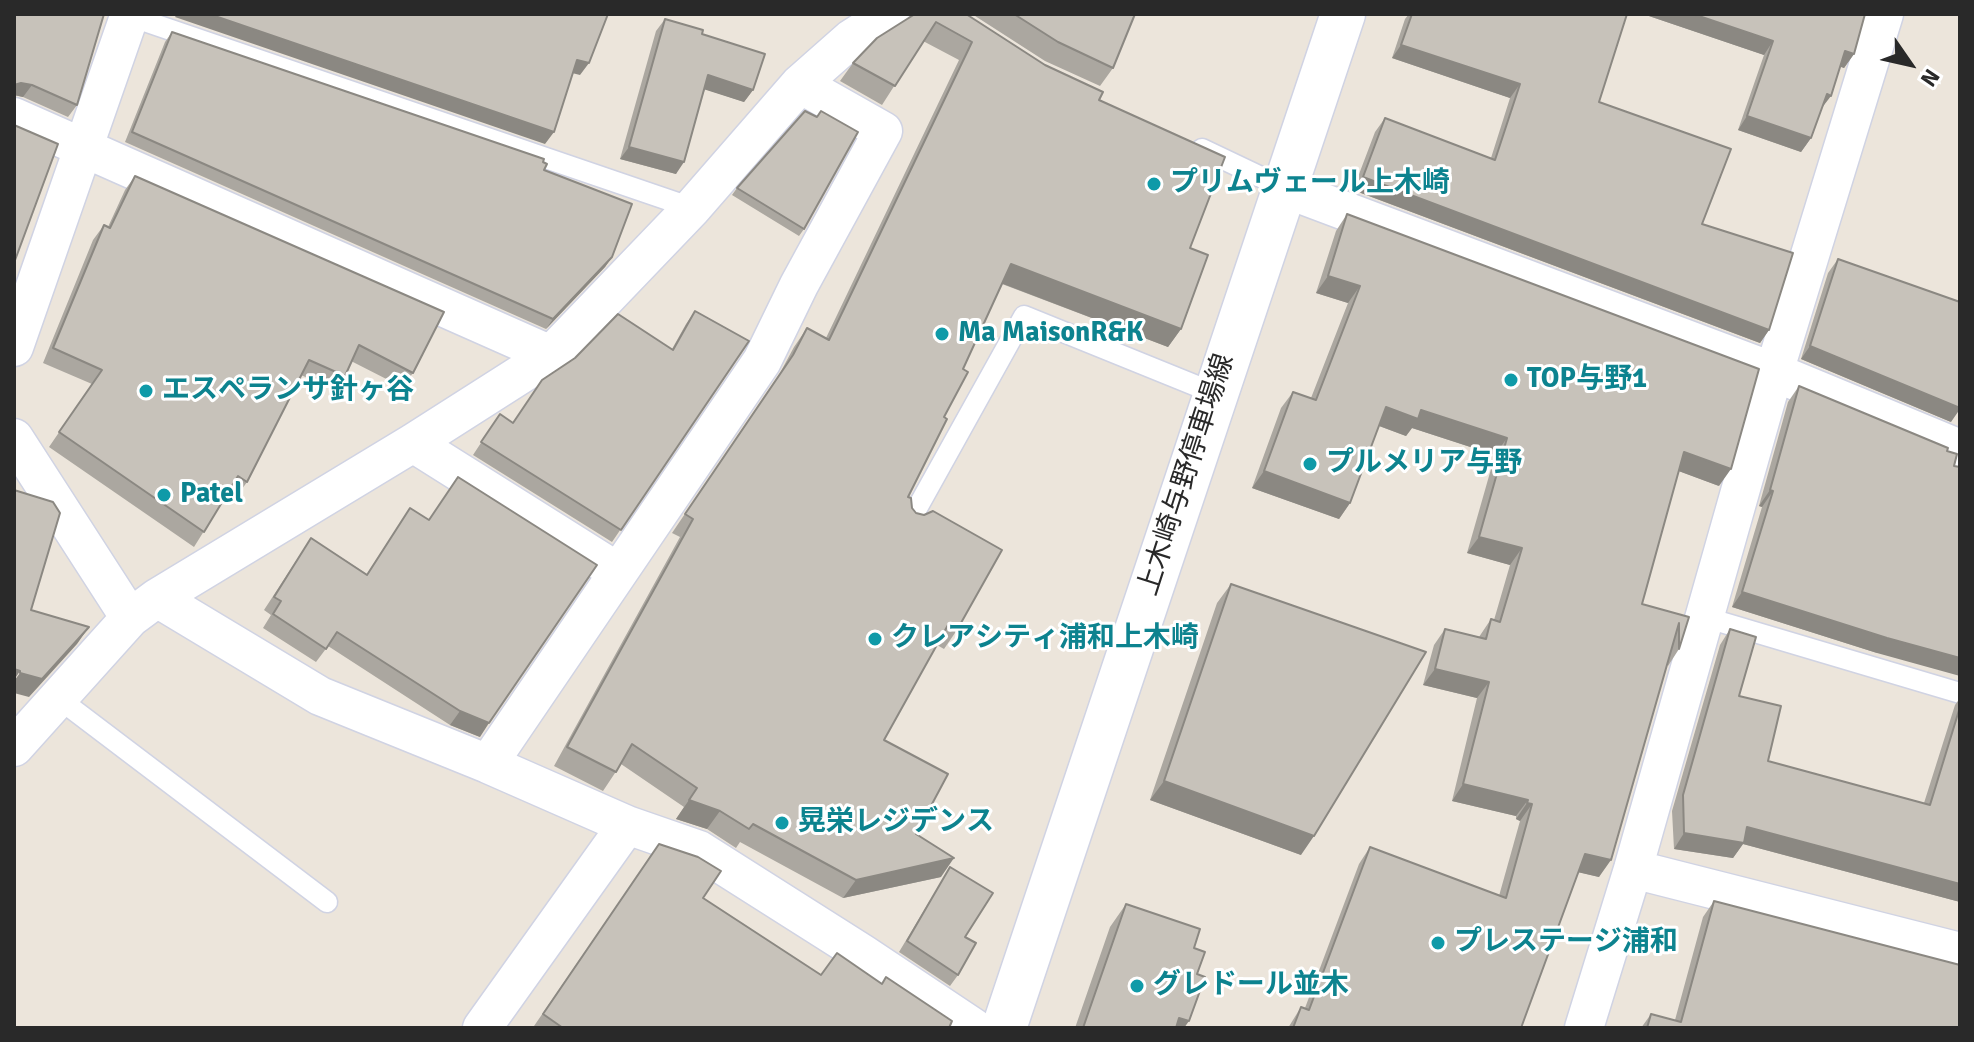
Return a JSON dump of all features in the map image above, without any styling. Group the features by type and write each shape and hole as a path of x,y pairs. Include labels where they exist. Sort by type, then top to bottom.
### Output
{"main road":[{"name":"上木崎与野停車場線","path":"1004,1028 1343,14"}],"street":[{"path":"14,747 144,608 551,355 692,208 800,84 851,39 890,14"},
{"path":"1584,1028 1633,869 1774,372 1884,14"},
{"path":"14,347 130,15"},
{"path":"488,764 762,361 799,285 883,131 800,84"},
{"path":"14,117 551,355"},
{"path":"1284,188 1774,372 1960,449"},
{"path":"14,438 144,608 320,696 627,825 699,850 974,1028"},
{"path":"413,443 618,572"},
{"path":"494,1024 627,825"},
{"path":"1633,869 1960,952"}],"lane":[{"path":"130,15 692,208"},
{"path":"1183,140 1284,188"},
{"path":"910,521 1024,316 1214,393"},
{"path":"1704,617 1960,693"},
{"path":"58,698 327,902"}],"building":[{"path":"14,14 104,14 77,105 32,85 14,85"},
{"path":"209,14 608,14 589,63 577,60 554,132"},
{"path":"915,14 966,14 1045,65 1103,92 1099,100 1225,157 1190,248 1208,255 1181,329 1011,264 963,369 968,372 908,497 916,513 924,515 933,511 1002,550 957,630 948,625 884,740 948,774 916,834 954,858 856,880 753,824 749,829 720,811 689,800 697,788 632,744 616,772 567,747 693,519 685,514 793,355 807,328 829,340 972,42 936,22 895,86 853,63 877,38"},
{"path":"1014,14 1135,14 1113,68 1058,42"},
{"path":"1412,14 1627,14 1599,102 1731,149 1702,224 1793,253 1769,330 1363,177 1385,118 1495,160 1520,84 1401,45"},
{"path":"1693,14 1865,14 1854,54 1845,51 1831,96 1827,94 1811,138 1747,116 1773,41"},
{"path":"665,19 765,54 753,90 708,75 684,162 629,147"},
{"path":"172,32 544,159 543,162 547,164 544,170 632,204 612,257 553,319 132,132"},
{"path":"805,111 817,117 821,111 858,132 804,229 737,188"},
{"path":"14,125 58,144 14,263"},
{"path":"135,176 444,312 413,373 359,345 345,376 309,360 247,482 238,476 204,532 59,432 102,370 53,348 104,225 110,228"},
{"path":"1347,214 1759,369 1731,469 1684,452 1642,604 1689,617 1679,649 1679,623 1611,860 1585,854 1521,1028 1293,1028 1301,1007 1309,1010 1370,847 1506,898 1532,804 1527,803 1528,800 1463,784 1489,682 1435,669 1445,629 1486,639 1491,619 1500,622 1522,548 1479,537 1507,438 1421,410 1418,419 1386,407 1350,503 1264,471 1293,392 1316,400 1360,286 1328,276"},
{"path":"1838,259 1960,302 1960,408 1810,346"},
{"path":"695,311 749,341 621,530 481,442 500,414 513,423 542,380 575,358 618,314 673,350"},
{"path":"1799,386 1957,454 1954,466 1960,467 1960,658 1742,592 1773,491 1770,490"},
{"path":"458,477 597,565 489,723 460,711 337,632 326,649 273,614 281,601 274,597 311,538 367,575 410,508 429,520"},
{"path":"14,490 53,502 60,513 31,610 89,627 42,679 14,669"},
{"path":"1231,584 1426,652 1314,836 1164,781"},
{"path":"1730,629 1756,637 1739,696 1781,706 1768,761 1930,805 1960,707 1960,884 1747,827 1744,843 1684,833 1683,795"},
{"path":"659,844 698,857 721,871 703,898 821,975 837,953 882,984 886,977 952,1021 949,1028 563,1028 543,1014"},
{"path":"950,867 993,893 965,937 976,943 958,975 907,941"},
{"path":"1714,901 1960,965 1960,1028 1647,1028 1651,1014 1681,1022"},
{"name":"グレドール並木","path":"1126,904 1200,929 1194,948 1205,952 1197,974 1205,977 1189,1021 1179,1018 1176,1028 1083,1028"}],"place":[{"name":"プリムヴェール上木崎","path":"1154,184"},
{"name":"Ma MaisonR&K","path":"942,334"},
{"name":"TOP与野1","path":"1511,380"},
{"name":"エスペランサ針ヶ谷","path":"146,391"},
{"name":"プルメリア与野","path":"1310,464"},
{"name":"Patel","path":"164,495"},
{"name":"クレアシティ浦和上木崎","path":"875,639"},
{"name":"晃栄レジデンス","path":"782,823"},
{"name":"プレステージ浦和","path":"1438,943"},
{"name":"グレドール並木","path":"1137,986"}]}
